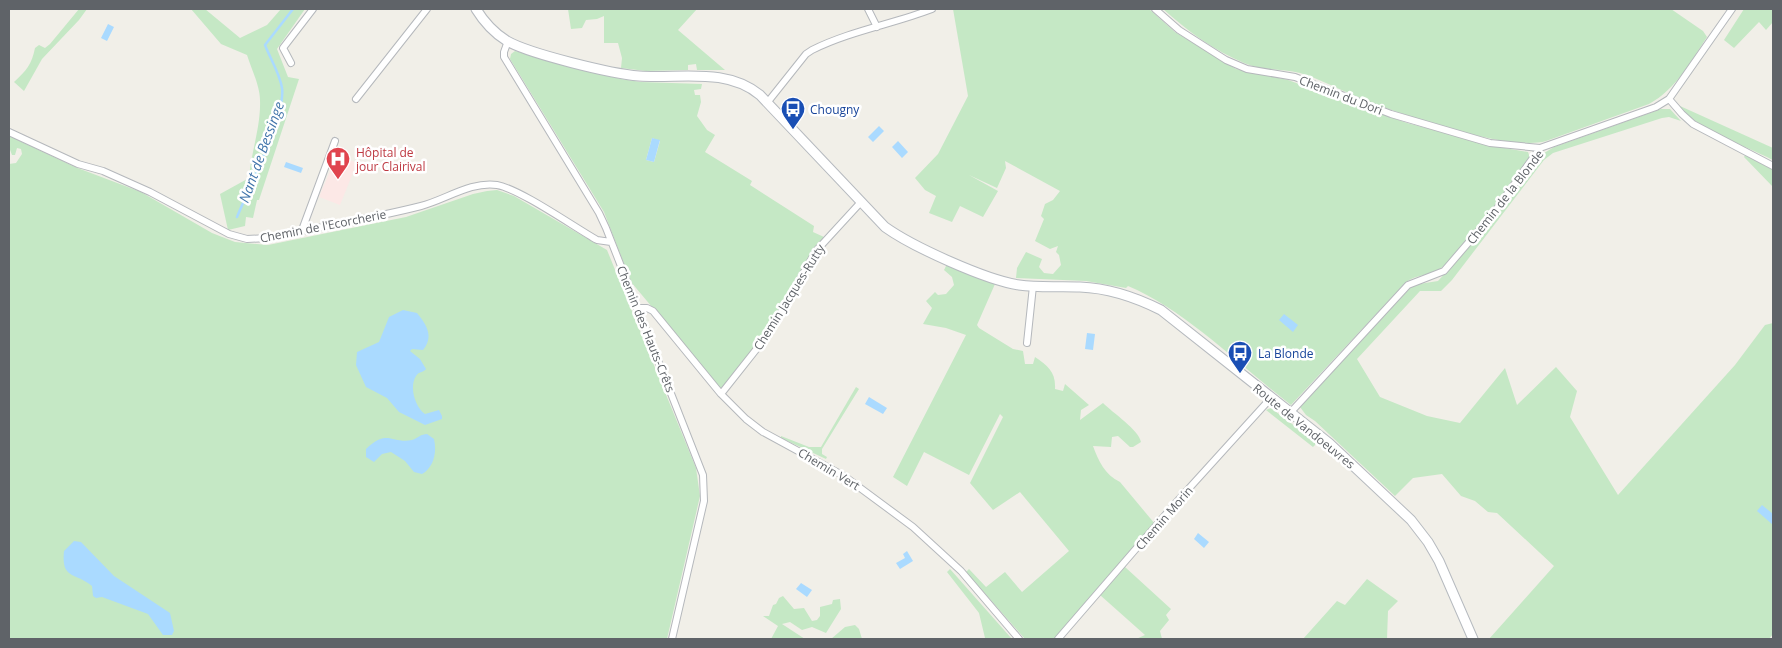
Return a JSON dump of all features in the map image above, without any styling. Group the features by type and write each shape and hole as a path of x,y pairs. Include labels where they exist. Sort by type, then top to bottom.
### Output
{"main road":[{"name":"Route de Vandoeuvres","path":"476,9 490,27 508,41 543,53 626,74 717,77 732,79 749,86 885,227 905,239 992,279 1034,286 1103,289 1148,303 1180,324 1290,412 1368,478 1422,533 1439,561 1473,639"}],"street":[{"path":"290,63 283,48 313,9"},
{"path":"356,99 427,9"},
{"path":"868,9 876,27"},
{"path":"767,103 806,54 822,45 932,9"},
{"name":"Chemin du Dori","path":"1155,9 1179,30 1226,60 1247,69 1295,77 1392,114 1490,142 1540,148"},
{"path":"1732,9 1669,99 1693,124 1773,166"},
{"name":"Chemin des Hauts-Crêts","path":"508,41 504,57 599,213 705,483 704,501 672,639"},
{"name":"Chemin de la Blonde","path":"1290,412 1408,284 1444,271 1493,214 1540,148 1656,106 1669,99"},
{"name":"Chemin de l'Ecorcherie","path":"9,132 78,164 103,171 150,192 229,234 261,239 405,210 440,200 474,187 495,185 513,191 597,240 611,242"},
{"path":"302,230 335,141"},
{"name":"Chemin Jacques-Rutty","path":"721,394 770,332 816,252 860,202"},
{"path":"1027,343 1034,286"},
{"name":"Chemin Vert","path":"637,308 647,308 653,311 721,394 762,432 844,476 912,526 961,571 1019,639"},
{"name":"Chemin Morin","path":"1058,639 1173,506 1271,398"}],"shaded area":[{"name":"Hôpital de jour Clairival","path":"337,155 357,163 340,205 319,197"}],"green space":[{"path":"79,9 87,9 42,59 24,91 14,82 28,67 35,48 39,45 45,48 50,44"},
{"path":"191,9 205,9 240,38 267,25 281,9 305,9 277,49 288,77 299,79 259,200 257,200 253,218 246,217 245,226 228,230 220,194 249,178 259,120 260,95 247,55 221,44"},
{"path":"568,9 697,9 678,30 725,70 697,70 696,64 688,65 688,70 646,71 621,68 622,58 618,43 604,43 604,16 586,20 582,28 571,29"},
{"path":"953,9 1149,9 1175,32 1236,69 1288,80 1407,123 1499,147 1528,152 1530,158 1488,217 1452,259 1437,271 1406,282 1291,405 1192,324 1150,297 1128,286 1126,288 1086,281 1016,278 1017,268 1026,252 1042,259 1039,267 1044,273 1053,274 1061,265 1059,255 1056,252 1058,246 1050,249 1035,241 1044,219 1041,216 1045,204 1053,200 1060,191 1005,161 1006,168 997,188 969,175 998,191 983,217 960,206 952,222 929,213 936,196 925,190 915,178 938,154 968,96"},
{"path":"1163,9 1671,9 1703,31 1707,37 1675,83 1659,98 1649,104 1546,141 1528,143 1506,141 1453,130 1378,105 1300,73 1251,66 1212,46 1181,25"},
{"path":"1744,9 1773,9 1773,22 1766,30 1759,22 1734,48 1724,40"},
{"path":"515,51 621,79 641,82 702,84 701,89 694,90 695,95 700,95 701,102 697,116 707,130 715,135 705,152 752,181 750,185 814,226 813,232 824,237 804,264 784,304 759,343 723,387 720,388 631,282 604,212 510,59 511,54","holes":["652,138 660,141 654,162 646,160"]},
{"path":"1680,106 1773,148 1773,160 1708,129 1695,121"},
{"path":"1661,109 1670,109 1681,121 1669,117 1662,118 1553,153 1544,160 1452,280 1441,291 1420,291 1357,359 1380,397 1427,416 1460,423 1505,368 1517,405 1556,367 1577,391 1570,417 1618,495 1735,365 1765,325 1773,323 1773,634 1769,639 1489,639 1554,566 1497,513 1488,512 1475,501 1461,496 1442,474 1413,478 1395,496 1315,421 1306,415 1300,407 1413,285 1438,281 1492,222 1541,155 1554,147"},
{"path":"9,136 75,167 141,192 212,233 235,242 268,245 406,217 473,194 497,190 514,196 607,250 696,468 700,496 667,639 9,639 9,164 16,163 22,154 21,149 17,148 15,155 12,155 9,147"},
{"path":"1745,155 1773,170 1773,187 1744,157"},
{"path":"947,264 995,284 977,325 979,328 1013,349 1023,351 1025,364 1033,364 1035,357 1053,374 1055,389 1063,391 1065,384 1089,405 1081,410 1080,420 1103,403 1136,432 1141,442 1130,447 1118,436 1112,437 1111,447 1093,446 1106,471 1120,482 1155,524 1054,639 1025,639 966,572 969,569 986,587 1005,572 1022,592 1069,551 1020,492 993,510 970,483 1003,417 1000,414 969,475 924,452 907,486 893,477 966,335 946,328 923,324 932,308 926,301 935,292 938,295 946,294 954,285 952,277 944,270"},
{"path":"856,387 859,389 822,449 822,454 827,457 826,459 781,438 781,436 809,447 821,447"},
{"path":"1271,408 1317,443 1313,447 1266,410"},
{"path":"1125,567 1171,609 1166,615 1169,620 1160,631 1162,639 1136,639 1145,635 1100,595"},
{"path":"950,569 1012,639 985,638 979,613 947,572"},
{"path":"1367,579 1398,601 1388,611 1387,639 1303,639 1337,601 1345,605"},
{"path":"783,596 794,609 804,608 812,621 817,620 820,616 820,607 832,604 833,600 840,599 841,609 826,633 812,627 802,630 790,622 782,624 805,639 771,639 778,626 763,616 769,616 773,605"},
{"path":"855,625 859,629 862,639 831,639 845,627"}],"water":[{"path":"108,24 114,27 107,41 101,38"},
{"path":"879,126 884,131 873,142 868,137"},
{"path":"652,138 660,140 654,162 646,160"},
{"path":"898,141 908,152 902,158 892,147"},
{"path":"286,162 303,168 301,173 284,167"},
{"path":"403,310 417,313 424,322 429,336 423,350 412,349 410,351 420,359 426,369 417,374 414,381 413,391 418,407 425,414 439,410 442,416 442,419 425,425 399,412 387,398 366,387 356,365 357,352 379,342 389,317"},
{"path":"1284,314 1298,325 1293,332 1279,320"},
{"path":"1087,333 1095,334 1093,350 1085,349"},
{"path":"869,397 887,408 883,414 865,404"},
{"path":"427,434 434,439 435,454 432,463 422,474 414,472 405,461 391,452 382,454 374,462 366,457 366,449 379,439 389,438 405,441"},
{"path":"1762,505 1773,514 1773,525 1757,511"},
{"path":"1198,533 1209,542 1204,548 1194,539"},
{"path":"74,541 81,542 114,576 170,613 174,631 172,635 163,635 148,614 102,597 96,598 93,596 92,586 70,574 65,567 64,551"},
{"path":"907,551 913,561 900,569 896,563 905,558 903,554"},
{"path":"801,583 812,590 807,597 796,589"}],"waterway":[{"name":"Nant de Bessinge","path":"237,217 272,133 282,100 281,83 265,45 293,9"}],"place":[{"name":"Chougny","path":"793,130"},
{"name":"Hôpital de jour Clairival","path":"338,180"},
{"name":"La Blonde","path":"1240,374"}]}
